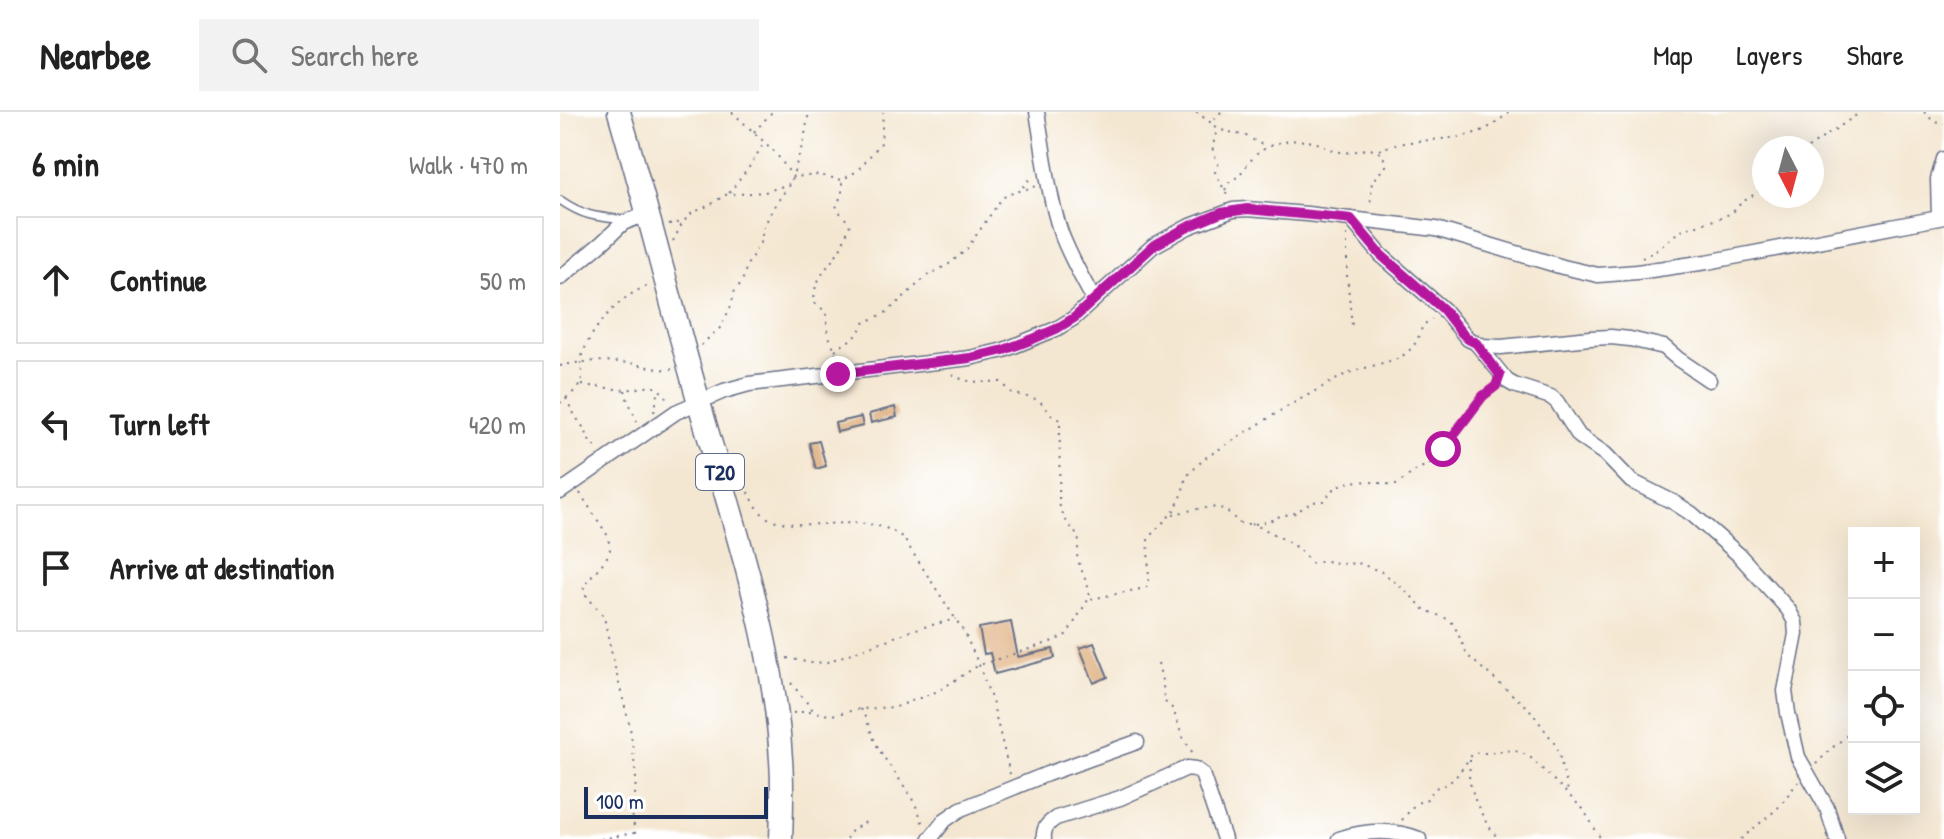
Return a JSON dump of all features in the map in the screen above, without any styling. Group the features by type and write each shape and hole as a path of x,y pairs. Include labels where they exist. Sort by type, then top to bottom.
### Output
{"main road":[{"name":"T20","path":"619,112 639,218 688,361 747,573 768,665 781,759 781,839"}],"street":[{"path":"1037,112 1054,207 1062,234 1094,300"},
{"path":"560,492 676,412 749,384 938,363 992,352 1033,339 1074,318 1153,246 1188,227 1233,210 1436,229 1598,275 1707,262 1941,217 1938,179 1944,159"},
{"path":"560,278 623,223 639,218"},
{"path":"1347,219 1381,255 1435,301 1468,339 1476,343 1490,348 1590,338 1630,339 1664,347 1709,380"},
{"path":"1476,343 1500,375 1514,385 1551,397 1557,402 1579,436 1605,454 1631,481 1692,514 1758,573 1788,609 1795,622 1796,634 1786,680 1785,701 1798,757 1827,808 1837,839"},
{"path":"926,835 961,809 1013,786 1137,742"},
{"path":"1044,839 1044,829 1056,818 1139,791 1187,768 1202,774 1224,839"},
{"path":"1339,839 1376,831 1419,839"}],"lane":[{"path":"560,200 577,212 599,218 639,218"}],"path":[{"path":"732,112 775,152 793,177"},
{"path":"754,133 772,112"},
{"path":"560,366 590,360 661,370 688,361 721,327 735,290 760,243 764,226 793,177 809,112"},
{"path":"793,177 819,175 842,180 857,171 881,143 883,112"},
{"path":"1196,112 1221,130 1246,136 1267,147"},
{"path":"1221,112 1213,124 1216,136 1212,147 1218,165 1215,172 1233,210"},
{"path":"1225,190 1256,155 1267,147 1285,141 1320,144 1339,152 1369,148 1378,150 1402,142 1460,137 1485,130 1508,112"},
{"path":"1824,137 1861,112"},
{"path":"1924,112 1934,122 1944,124"},
{"path":"729,193 764,142"},
{"path":"1370,221 1370,187 1386,166 1378,150"},
{"path":"838,374 826,312 815,303 814,293 850,227 836,208 842,193 842,180"},
{"path":"835,350 856,336 864,323 887,312 927,276 959,257 1002,198 1049,181"},
{"path":"1640,259 1681,230 1732,213 1752,196"},
{"path":"1347,219 1347,275 1352,326"},
{"path":"1088,600 1149,585 1148,538 1171,514 1181,498 1186,477 1205,458 1348,373 1400,358 1417,341 1423,325 1435,318 1449,317"},
{"path":"560,403 580,385 580,361"},
{"path":"768,665 794,686 813,710 821,714 896,707 938,691 979,665 1065,636 1074,625 1090,592 1077,558 1079,538 1065,519 1059,504 1060,420 1051,415 1039,400 1012,393 1001,382 968,381 953,375 938,363"},
{"path":"1251,524 1295,513 1312,502 1323,501 1341,485 1368,481 1396,485 1418,469 1436,462 1445,445 1483,396 1496,386 1500,375"},
{"path":"580,385 625,390 652,386 659,389 676,412"},
{"path":"648,430 659,389"},
{"path":"625,390 630,406 648,430"},
{"path":"566,398 588,441 600,451 603,461"},
{"path":"721,477 744,487 760,512 771,520 808,525 861,524 898,534 964,632 992,701 1013,786"},
{"path":"572,482 608,536 610,545 606,559 583,586 606,623 630,727 636,788 631,814 636,839"},
{"path":"1171,514 1221,508 1239,523 1263,528 1296,547 1312,563 1358,563 1382,572 1425,610 1450,620 1468,656 1530,710 1553,741 1569,795"},
{"path":"768,665 786,658 811,663 827,662 916,629 956,619"},
{"path":"1158,663 1164,701 1173,709 1182,736 1197,759 1202,774"},
{"path":"860,709 880,751 920,812 926,835"},
{"path":"1741,839 1777,809 1806,772 1848,735"},
{"path":"1398,833 1402,819 1410,809 1427,799 1435,788 1450,782 1474,752 1484,754 1502,750 1523,753 1583,809 1601,839"},
{"path":"1469,758 1469,780 1476,803 1498,839"},
{"path":"846,839 856,827 870,820"},
{"path":"601,839 636,833"}],"building":[{"path":"895,407 897,417 871,423 869,414"},
{"path":"861,417 863,426 837,432 835,423"},
{"path":"819,441 826,466 816,469 809,443"},
{"path":"1011,622 1018,657 1053,649 1055,658 995,674 990,653 984,654 979,628"},
{"path":"1094,643 1108,677 1094,683 1080,648"}],"route":[{"path":"838,374 970,358 1033,339 1074,318 1153,246 1221,213 1247,209 1343,218 1351,219 1381,255 1443,309 1460,331 1476,343 1500,375 1496,386 1483,396 1443,449"}]}
